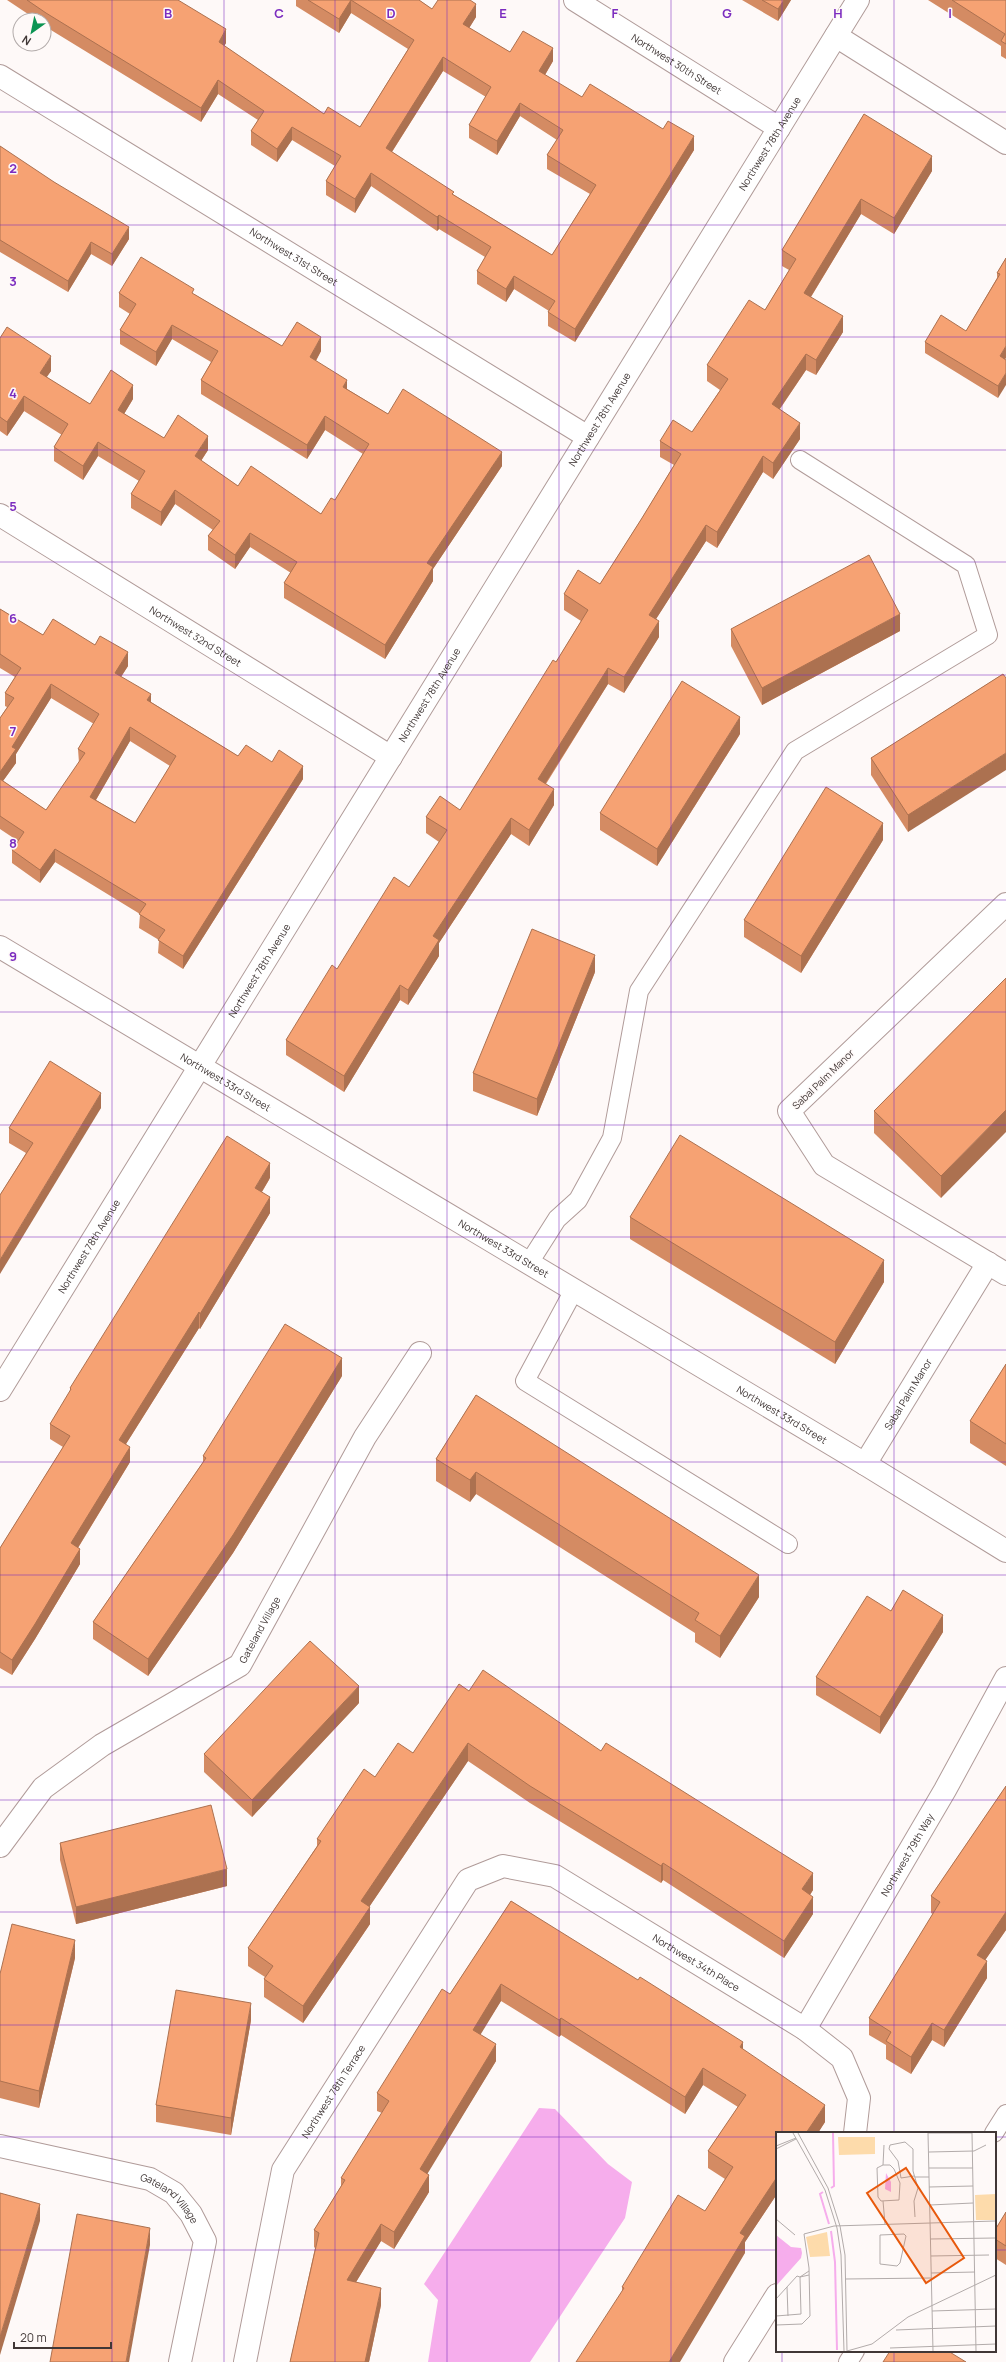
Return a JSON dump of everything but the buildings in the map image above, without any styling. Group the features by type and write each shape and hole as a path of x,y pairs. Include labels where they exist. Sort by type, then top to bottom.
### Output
{"street":[{"name":"Northwest 30th Street","path":"574,0 779,128"},
{"name":"Northwest 78th Avenue","path":"0,1390 858,0"},
{"path":"836,36 1006,143"},
{"name":"Northwest 31st Street","path":"0,76 588,438"},
{"name":"Northwest 32nd Street","path":"0,515 391,758"},
{"name":"Sabal Palm Manor","path":"1006,904 789,1111 824,1165 1006,1274"},
{"name":"Northwest 33rd Street","path":"0,947 198,1067 865,1464 1006,1551"},
{"name":"Sabal Palm Manor","path":"865,1464 988,1262"},
{"name":"Gateland Village","path":"0,1846 43,1788 102,1745 240,1665 364,1437 420,1353"},
{"name":"Northwest 79th Way","path":"805,2029 945,1790 1006,1678"},
{"name":"Northwest 34th Place","path":"503,1866 555,1876 805,2029 842,2058 859,2098 855,2132"},
{"name":"Northwest 78th Terrace","path":"245,2362 282,2170 468,1880 503,1866"},
{"name":"Gateland Village","path":"0,2146 150,2180 174,2194 191,2214 205,2241 180,2362"},
{"path":"736,2362 776,2297"}],"lane":[{"path":"529,1263 557,1219 578,1200 612,1138 639,990 795,751 988,635 966,565 800,460"},
{"path":"574,1290 525,1381 788,1544"},
{"path":"995,2132 1006,2114"},
{"path":"848,2362 854,2352"}],"shaded area":[{"path":"539,2108 555,2109 608,2164 632,2182 625,2218 530,2362 428,2362 438,2300 424,2284"}]}
